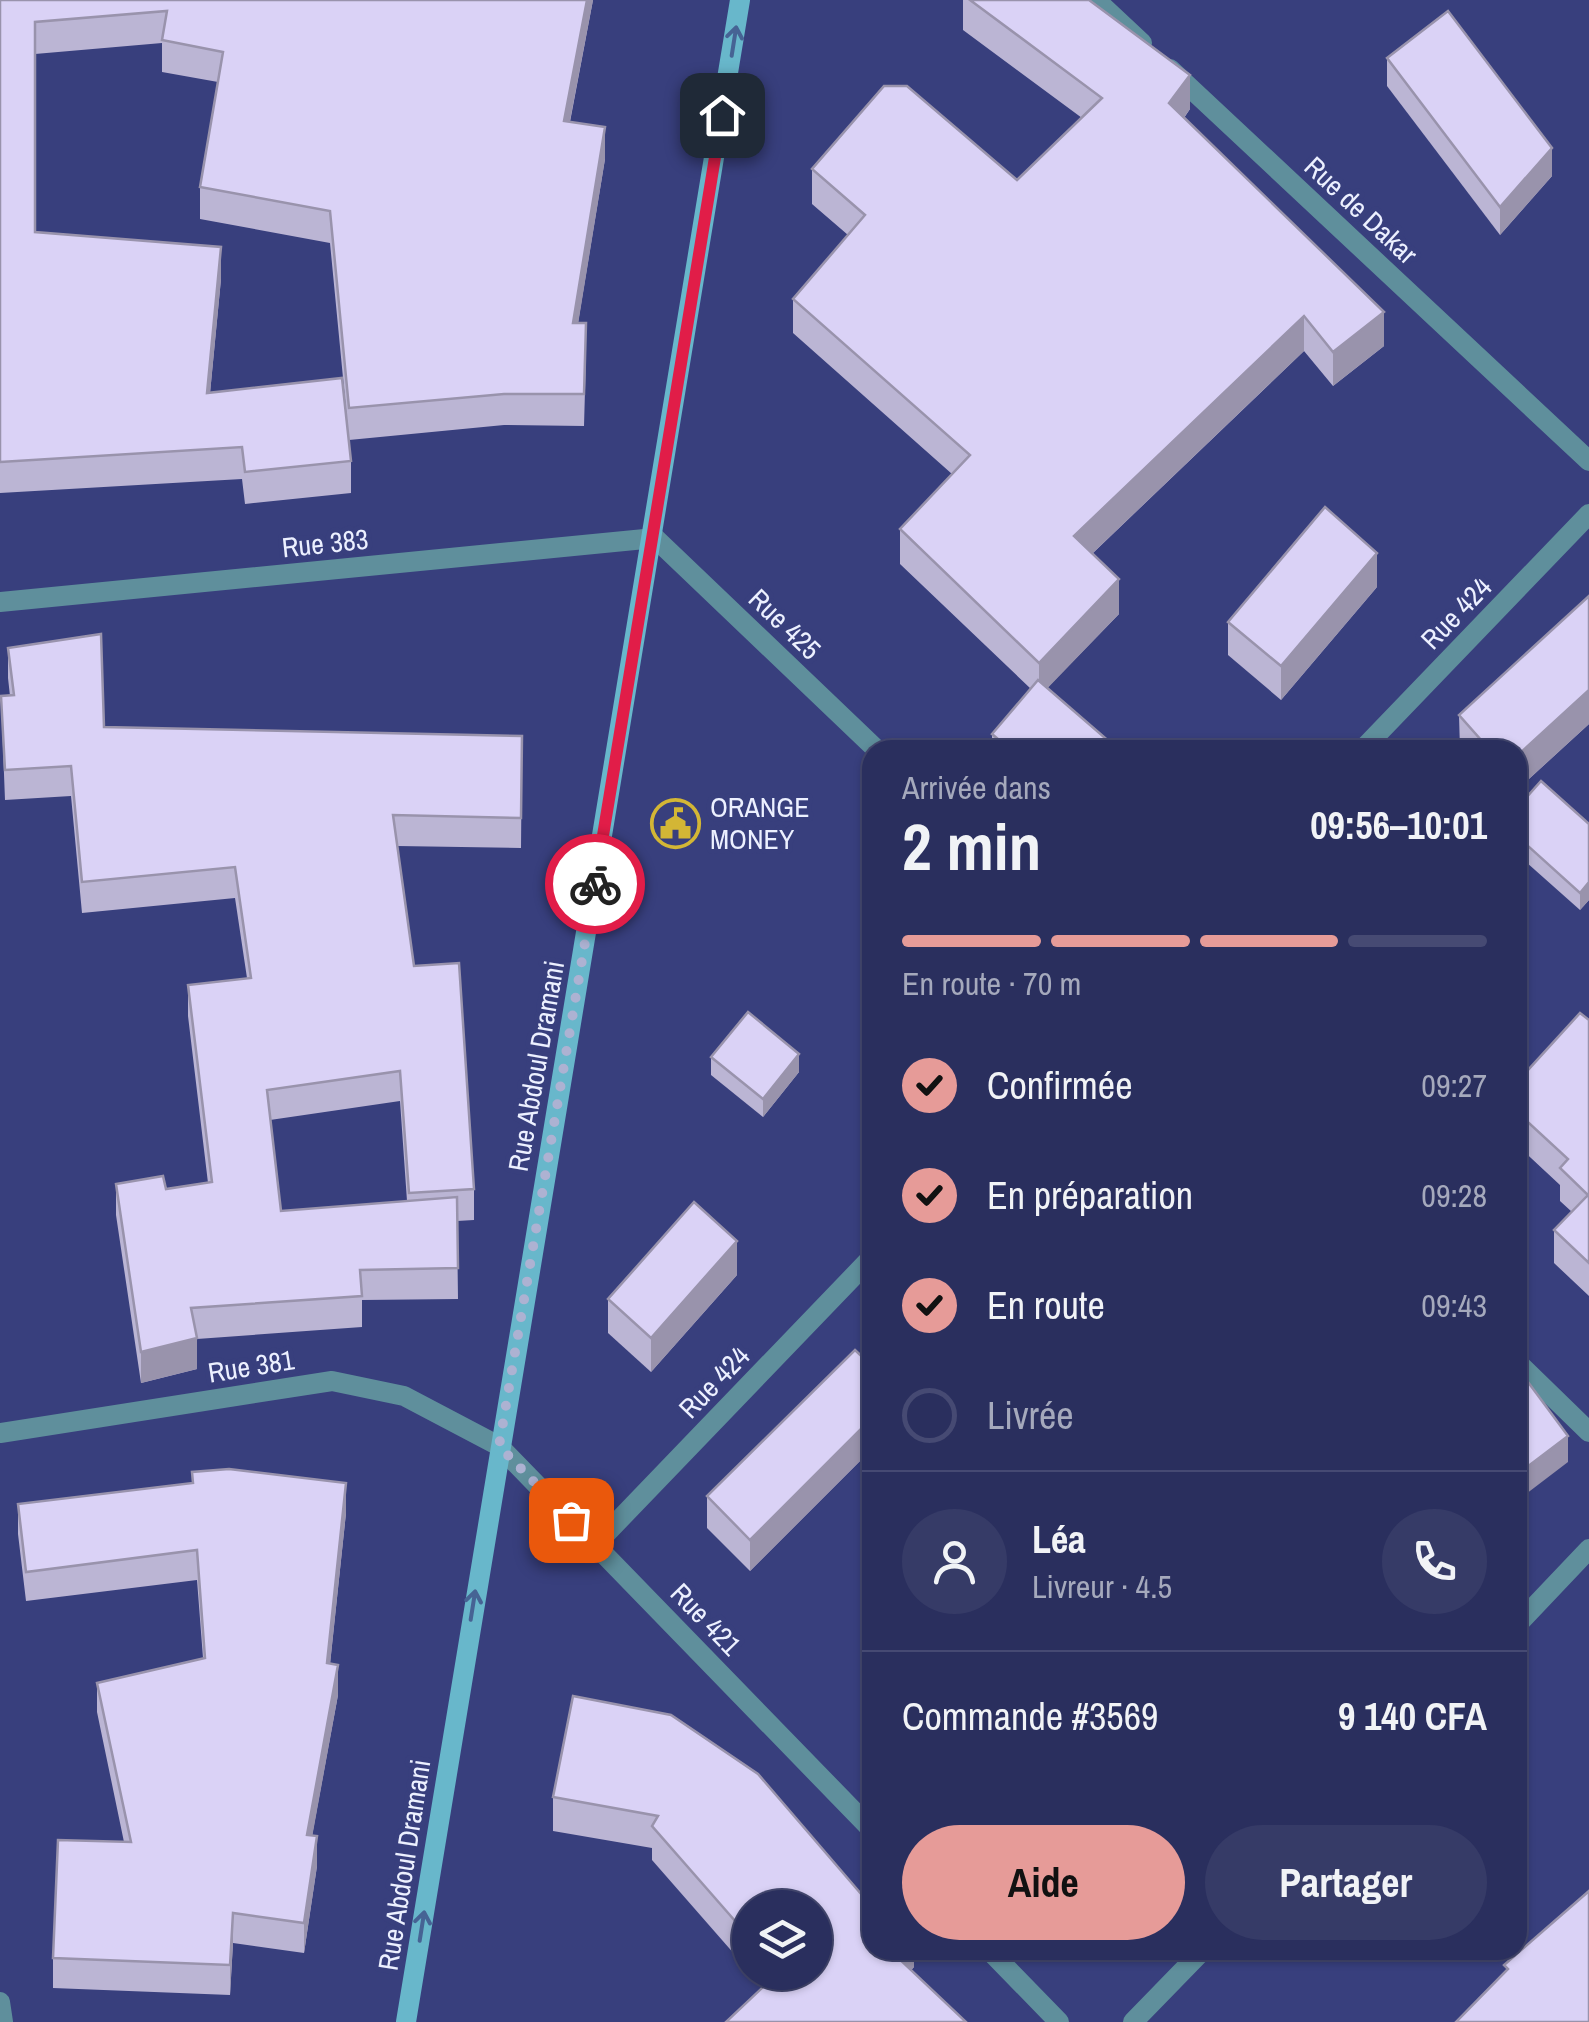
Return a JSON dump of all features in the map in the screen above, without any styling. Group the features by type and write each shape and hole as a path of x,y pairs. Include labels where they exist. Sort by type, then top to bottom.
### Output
{"main road":[{"name":"Rue Abdoul Dramani","path":"406,2022 499,1446 655,538 740,0"}],"street":[{"name":"Rue de Dakar","path":"1096,0 1589,461"},
{"name":"Rue 424","path":"1372,740 1589,514"},
{"name":"Rue 383","path":"0,602 655,538"},
{"name":"Rue 425","path":"655,538 867,740"},
{"name":"Rue 424","path":"596,1544 862,1268"},
{"path":"1527,1372 1589,1432"},
{"name":"Rue 381","path":"0,1434 332,1381 404,1396 499,1446"},
{"name":"Rue 421","path":"499,1446 862,1820"},
{"path":"1527,1615 1589,1550"},
{"path":"999,1960 1059,2022"},
{"path":"1134,2022 1193,1960"},
{"path":"0,2002 3,2022"}],"building":[{"path":"0,0 587,0 564,121 605,127 573,323 586,323 584,394 504,394 349,408 330,211 200,187 223,52 162,40 167,11 35,22 35,232 221,247 207,393 342,378 351,461 245,472 242,447 0,462"},
{"path":"970,0 1089,0 1190,75 1169,103 1384,312 1333,352 1304,316 1074,536 1119,579 1039,663 900,529 970,455 793,299 865,215 812,169 884,86 907,86 1017,180 1102,98"},
{"path":"1448,11 1552,148 1500,207 1387,58"},
{"path":"1325,507 1377,553 1281,666 1228,622"},
{"path":"1589,596 1589,690 1527,747 1527,740 1481,740 1459,715"},
{"path":"101,634 104,727 522,736 521,818 393,815 414,966 459,963 474,1189 409,1193 400,1071 267,1090 281,1211 457,1197 458,1268 360,1270 362,1296 191,1308 197,1338 141,1352 116,1184 163,1176 166,1189 212,1182 188,985 251,978 235,867 82,882 71,766 5,770 1,696 14,695 8,648"},
{"path":"1038,680 1107,740 999,740 992,734"},
{"path":"1541,781 1589,824 1589,882 1580,893 1527,845 1527,797"},
{"path":"748,1012 799,1054 763,1099 711,1057"},
{"path":"1580,1013 1589,1020 1589,1263 1554,1230 1588,1195 1560,1168 1568,1159 1527,1121 1527,1071"},
{"path":"694,1202 737,1241 651,1338 608,1299"},
{"path":"855,1350 862,1357 862,1428 750,1540 707,1496"},
{"path":"1527,1381 1568,1436 1527,1467"},
{"path":"229,1469 346,1483 327,1663 338,1665 307,1835 317,1836 304,1923 233,1913 230,1965 53,1958 58,1840 131,1842 97,1683 205,1658 197,1550 26,1572 18,1504 193,1483 192,1472"},
{"path":"573,1696 671,1715 758,1774 862,1895 862,1960 900,1960 966,2022 726,2022 760,1990 832,1990 832,1890 732,1890 732,1917 652,1826 658,1816 553,1797"},
{"path":"1589,1891 1589,2022 1456,2022 1508,1969 1504,1965 1510,1960 1527,1960 1527,1945"}],"way so far":[{"path":"571,1520 499,1446 595,884"}],"place":[{"name":"ORANGE MONEY","path":"675,823"}],"route":[{"path":"595,884 722,115"}]}
